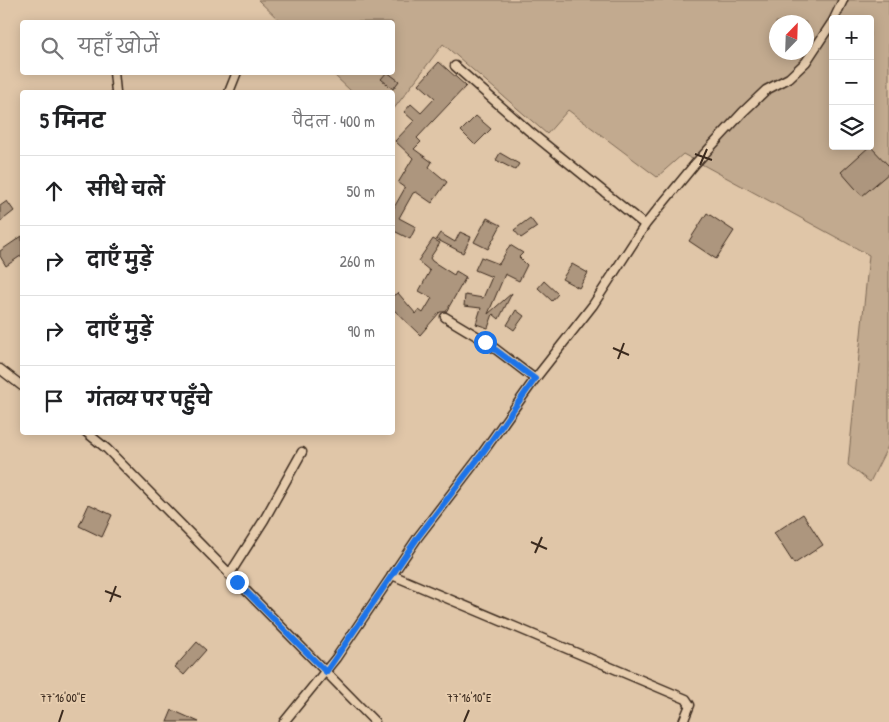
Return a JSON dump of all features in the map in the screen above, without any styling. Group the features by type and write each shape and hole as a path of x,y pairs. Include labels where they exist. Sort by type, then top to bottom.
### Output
{"street":[{"path":"835,15 842,0"},
{"path":"284,722 326,672 392,575 535,379 593,305 645,225 695,164 743,112 766,90 789,78 806,62 829,26"},
{"path":"455,66 529,131 645,225"},
{"path":"114,75 116,90"},
{"path":"230,90 237,75"},
{"path":"446,317 477,336 535,379"},
{"path":"0,370 20,385"},
{"path":"95,435 229,575 374,722"},
{"path":"229,575 264,520 302,452"},
{"path":"392,575 686,699 690,706 683,722"}],"shaded area":[{"path":"258,0 889,0 889,444 870,482 848,465 869,255 683,154 657,177 568,110 547,134 443,44 395,107 395,90 350,90 334,75 395,75 395,20 279,20"}],"building":[{"path":"439,62 466,86 417,138 421,142 414,149 432,162 429,167 447,182 432,203 416,192 413,193 399,218 416,227 410,239 395,232 395,206 405,188 398,183 413,158 395,141 414,121 404,112 411,104 421,113 435,98 419,84"},
{"path":"384,75 391,75 399,81 393,89 381,79"},
{"path":"476,116 491,129 475,145 461,131"},
{"path":"866,150 874,150 889,166 889,173 862,196 841,172"},
{"path":"500,153 519,164 515,170 496,160"},
{"path":"7,201 14,211 0,222 0,206"},
{"path":"707,213 734,231 716,259 689,241"},
{"path":"487,218 501,225 488,249 474,242"},
{"path":"530,218 537,227 521,238 514,230"},
{"path":"460,232 471,237 463,253 436,239 440,233 455,242"},
{"path":"20,237 20,256 6,266 0,256 0,251"},
{"path":"433,239 440,243 430,258 432,261 454,275 456,271 466,277 446,312 440,312 420,335 395,311 395,294 398,293 416,314 419,310 423,313 432,298 419,291 430,271 418,261"},
{"path":"510,245 523,253 519,257 527,265 519,281 505,274 488,314 512,293 499,319 493,314 488,328 476,324 481,308 464,306 465,295 483,298 492,277 475,270 481,257 499,264"},
{"path":"572,264 588,273 579,288 562,279"},
{"path":"544,281 558,294 552,301 538,288"},
{"path":"516,310 524,316 514,330 507,325"},
{"path":"89,504 112,515 102,537 79,526"},
{"path":"803,514 823,545 794,564 774,533"},
{"path":"197,642 206,650 184,675 175,667"},
{"path":"172,710 199,722 167,722"}],"route":[{"path":"237,582 326,672 418,537 481,455 535,379 485,342"}]}
